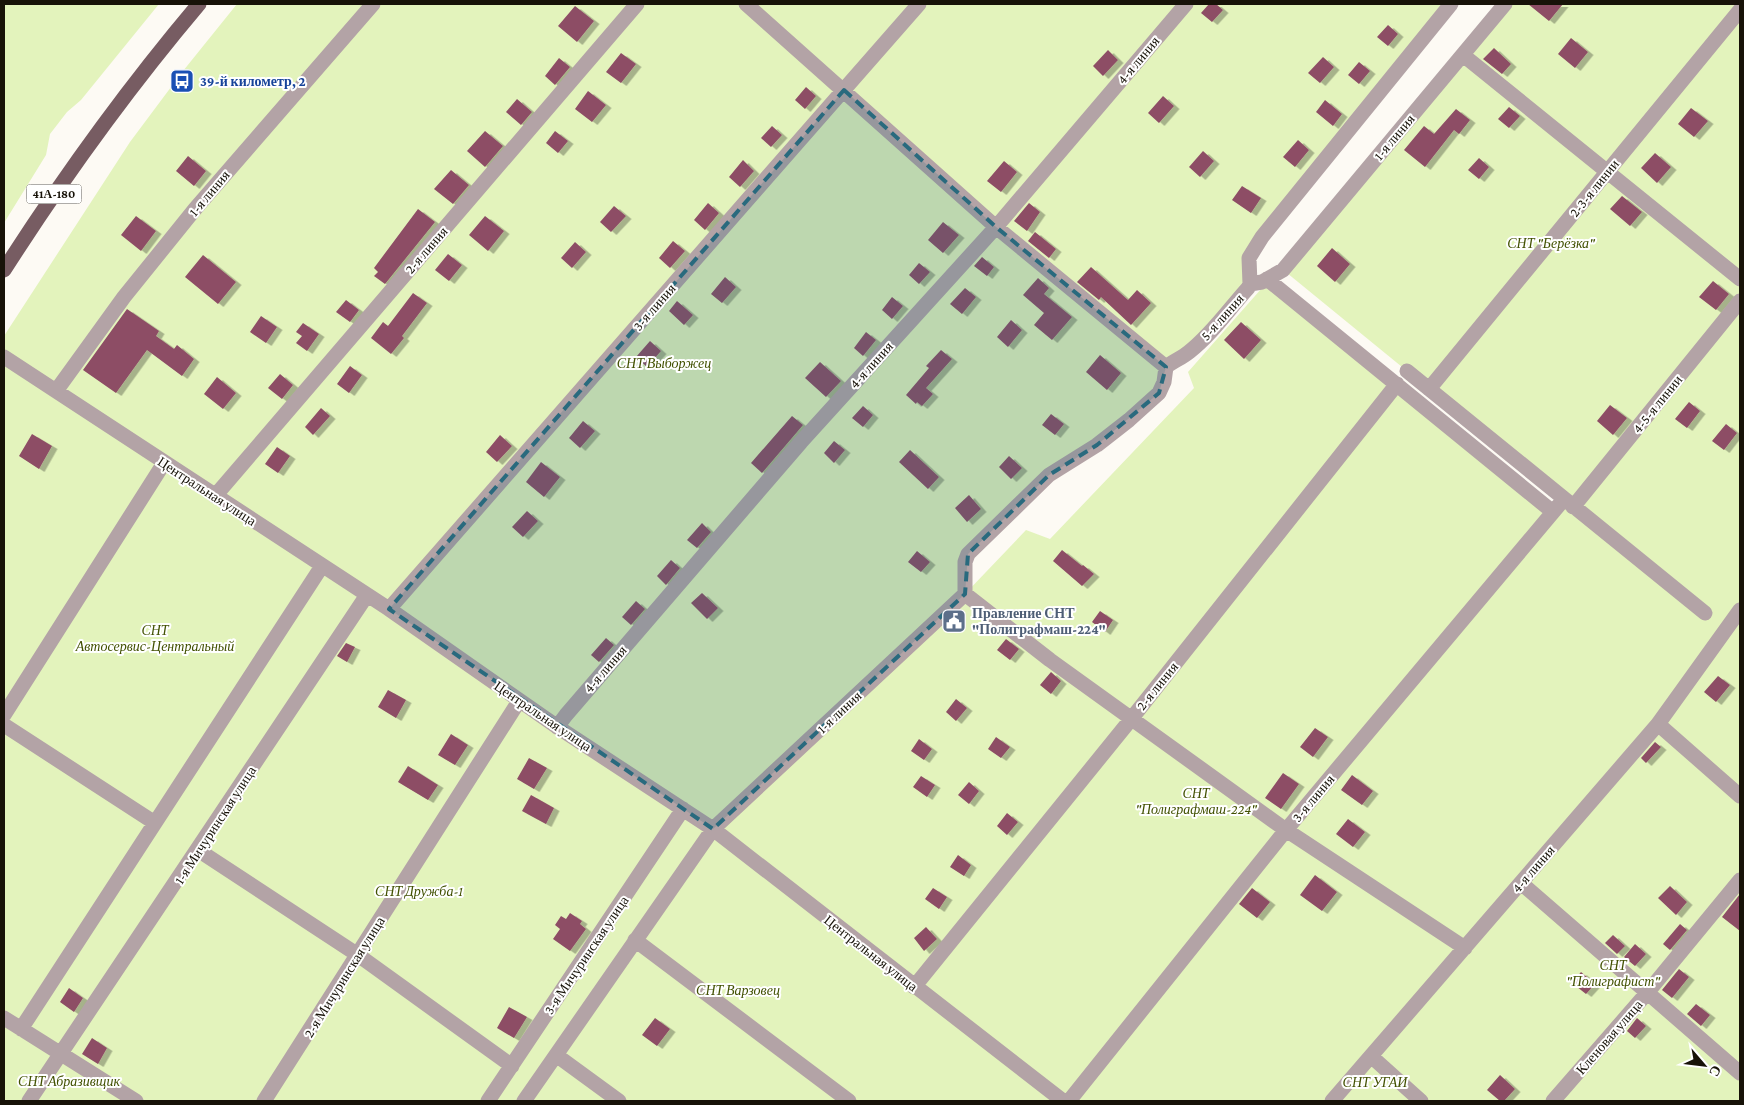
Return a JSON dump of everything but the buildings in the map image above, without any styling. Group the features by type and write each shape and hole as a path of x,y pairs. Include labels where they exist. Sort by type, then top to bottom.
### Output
{"main road":[{"name":"41А-180","path":"4,270 70,170 166,42 198,4"}],"street":[{"name":"1-я линия","path":"56,391 124,297 195,209 373,4"},
{"name":"2-я линия","path":"215,496 637,4"},
{"path":"746,4 996,227 1166,367 1164,382 1159,392 1129,420 1103,440 1049,476 968,554 965,562 965,594 1050,660 1286,830 1465,948"},
{"name":"3-я линия","path":"389,609 919,4"},
{"name":"4-я линия","path":"557,727 566,714 801,442 996,227 1186,4"},
{"name":"5-я линия","path":"1166,367 1173,360 1188,353 1202,340 1250,284 1249,258 1262,237 1451,4"},
{"name":"1-я линия","path":"1267,279 1283,270 1505,4"},
{"name":"2-3-я линии","path":"1429,389 1740,10"},
{"path":"1463,55 1740,279"},
{"path":"1250,284 1267,279 1553,512"},
{"name":"4-5-я линии","path":"1568,503 1740,301"},
{"name":"Центральная улица","path":"4,357 389,609 557,727 713,829 1063,1101"},
{"path":"1407,371 1704,613"},
{"name":"2-я линия","path":"914,987 1132,718 1397,384"},
{"path":"4,715 164,463"},
{"name":"3-я линия","path":"1069,1101 1286,830 1553,512 1568,503"},
{"path":"21,1029 322,566"},
{"name":"1-я линия","path":"524,1101 713,829 965,594"},
{"name":"1-я Мичуринская улица","path":"29,1101 367,595"},
{"name":"4-я линия","path":"1332,1101 1658,724 1732,628 1740,610"},
{"name":"2-я Мичуринская улица","path":"264,1101 519,701"},
{"path":"1658,724 1740,796"},
{"path":"4,725 154,822"},
{"name":"3-я Мичуринская улица","path":"488,1101 684,809"},
{"path":"198,850 358,955 512,1066"},
{"name":"Кленовая улица","path":"1553,1101 1647,993 1740,880"},
{"path":"1521,883 1740,1073"},
{"path":"635,940 849,1101"},
{"path":"4,1018 136,1101"},
{"path":"556,1055 619,1101"},
{"path":"1372,1057 1420,1101"}],"highlighted area":[{"path":"844,90 996,227 1166,367 1159,393 1097,445 1049,475 968,554 965,594 713,829 389,609"}],"green space":[{"path":"4,4 159,4 81,100 67,112 50,134 46,155 4,223"},
{"path":"237,4 1451,4 1249,258 1248,288 1173,360 1162,387 1054,476 968,554 964,595 1026,530 1050,539 1194,388 1188,372 1269,280 1552,513 1565,500 1287,273 1505,4 1740,4 1740,1101 4,1101 4,336 130,142 183,71"}],"place":[{"name":"39-й километр, 2","path":"182,81"},
{"name":"Правление СНТ \"Полиграфмаш-224\"","path":"954,621"}],"park label":[{"name":"СНТ \"Берёзка\"","path":"1551,243"},
{"name":"СНТ Выборжец","path":"664,363"},
{"name":"СНТ Автосервис-Центральный","path":"155,638"},
{"name":"СНТ \"Полиграфмаш-224\"","path":"1196,802"},
{"name":"СНТ Дружба-1","path":"419,891"},
{"name":"СНТ \"Полиграфист\"","path":"1613,974"},
{"name":"СНТ Варзовец","path":"738,990"},
{"name":"СНТ Абразивщик","path":"69,1081"},
{"name":"СНТ УГАИ","path":"1375,1082"}]}
